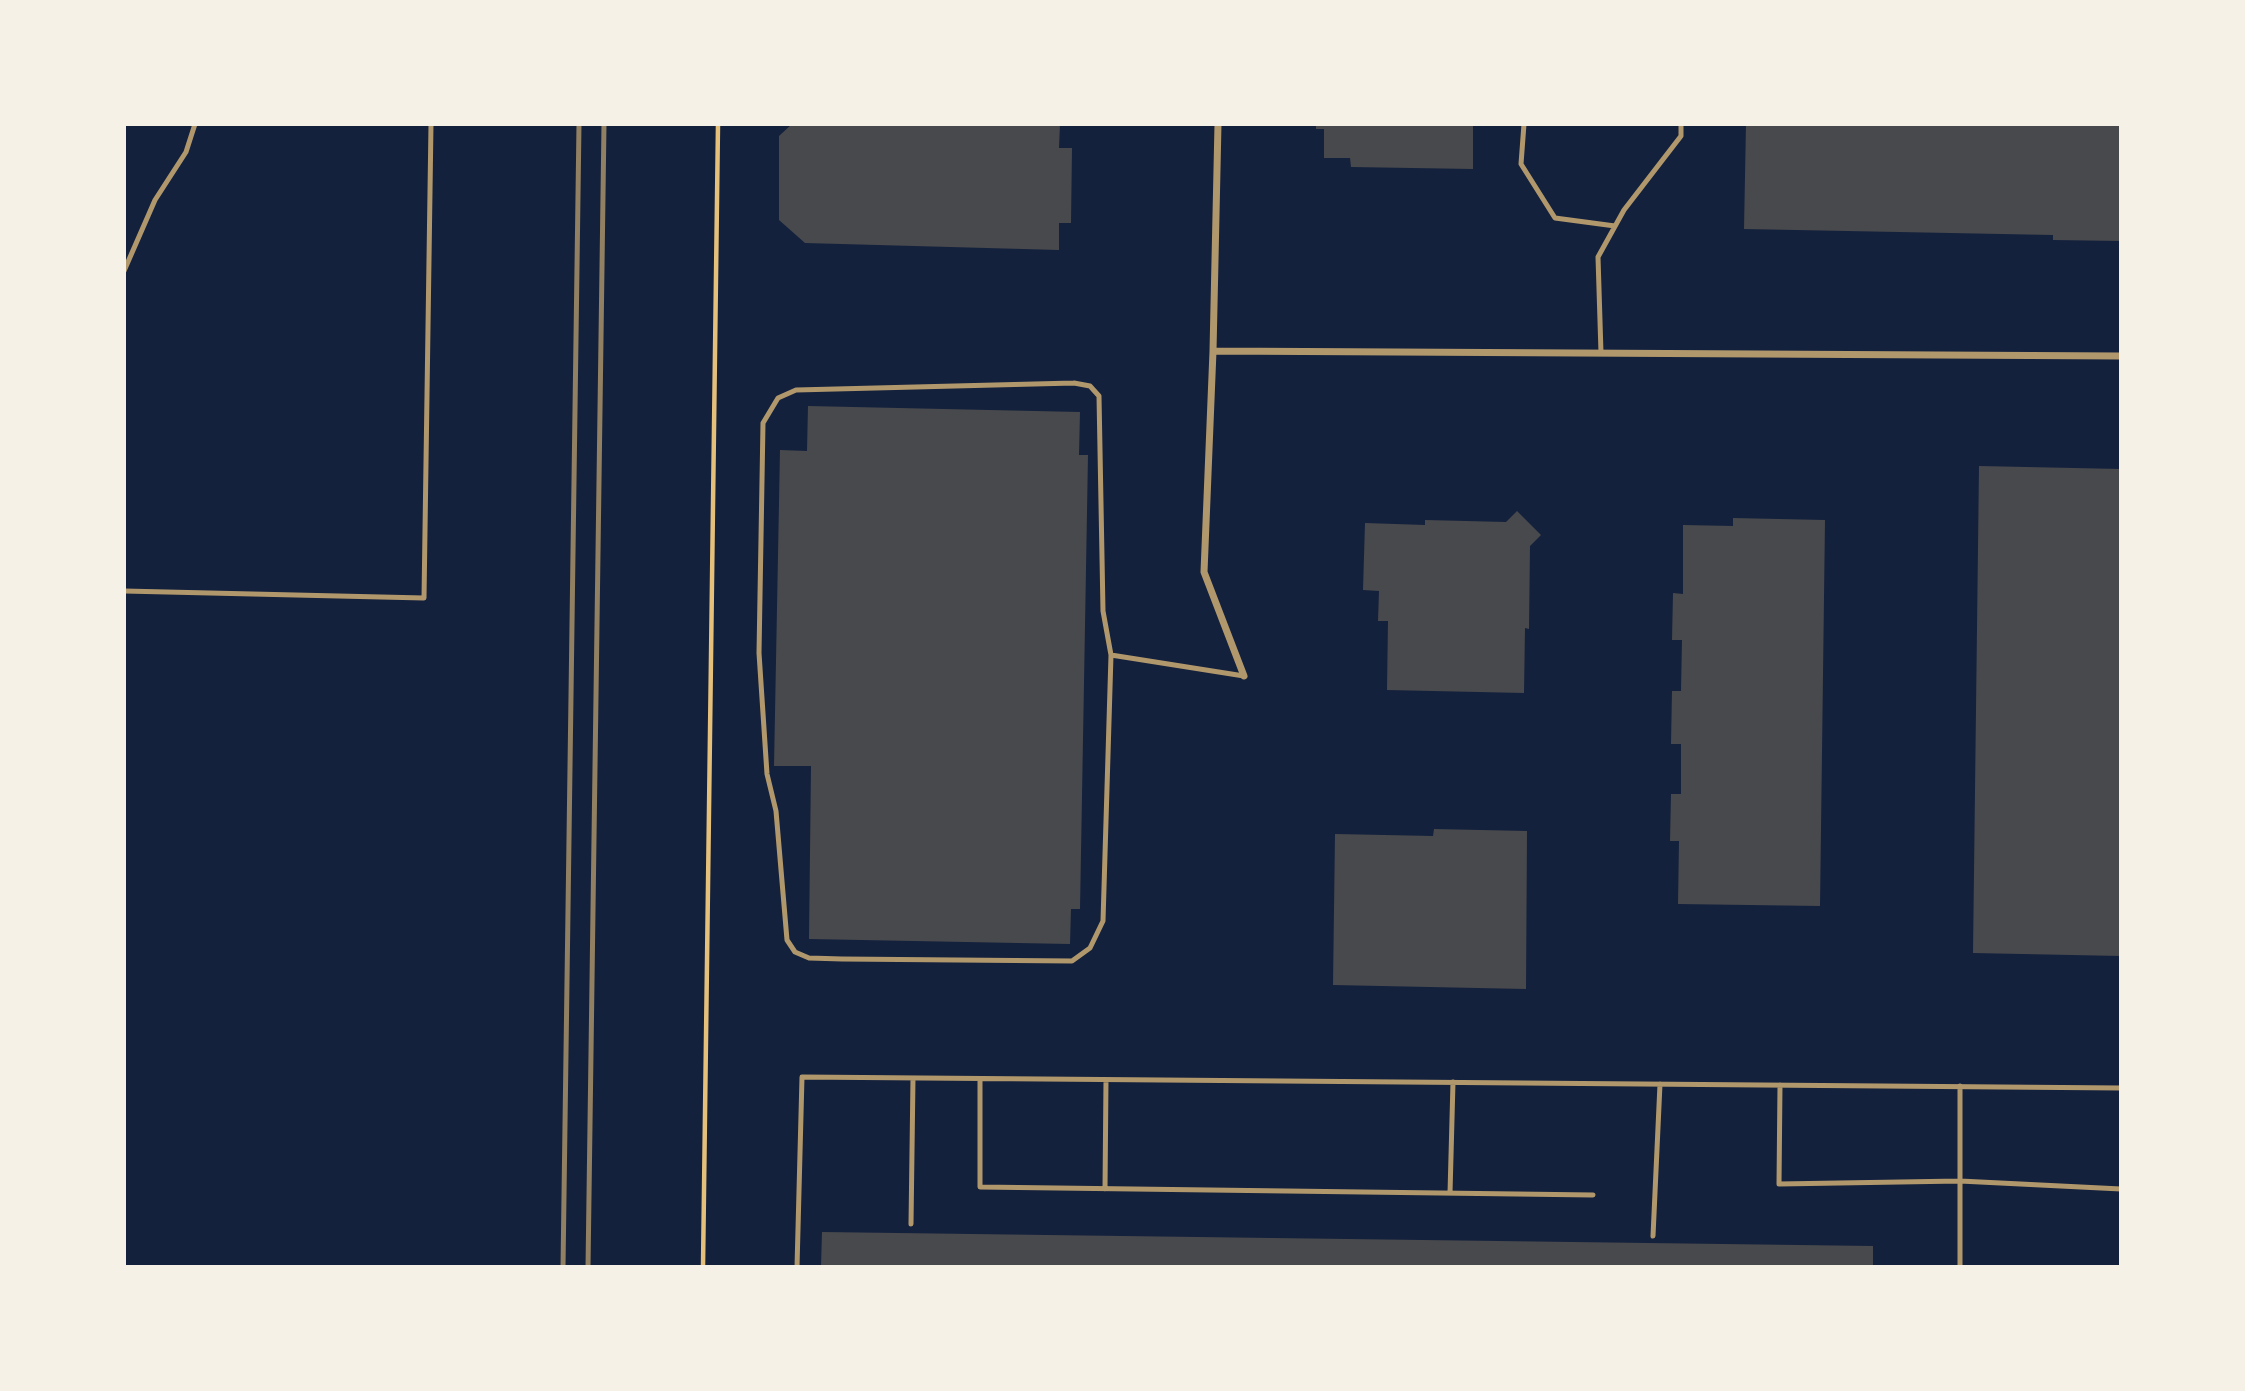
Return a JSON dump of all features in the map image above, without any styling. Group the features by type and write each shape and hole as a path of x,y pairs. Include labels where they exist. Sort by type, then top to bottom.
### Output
{"street":[{"path":"1218,124 1213,351 1203,572 1244,676"},
{"path":"1213,351 2121,356"}],"lane":[{"path":"124,271 155,200 186,152 195,124"},
{"path":"124,592 424,598 431,124"},
{"path":"1524,124 1521,164 1555,218 1615,226"},
{"path":"1601,353 1598,257 1624,210 1681,136 1681,124"},
{"path":"1074,383 1090,386 1099,396 1103,611 1111,655 1103,921 1090,948 1072,961 808,958 795,952 787,940 776,811 767,774 759,653 763,423 778,398 796,390 1074,383"},
{"path":"1111,655 1244,676"},
{"path":"797,1267 802,1077 2121,1088"},
{"path":"911,1224 913,1078"},
{"path":"981,1079 980,1187 1593,1195"},
{"path":"1105,1189 1106,1080"},
{"path":"1450,1193 1453,1082"},
{"path":"1653,1236 1660,1084"},
{"path":"1780,1085 1779,1184 1960,1181 2121,1189"},
{"path":"1960,1086 1961,1267"}],"path":[{"path":"704,1267 718,124"}],"building":[{"path":"792,124 1060,124 1059,148 1072,148 1071,223 1059,223 1059,250 805,243 779,220 779,136"},
{"path":"1316,124 1473,124 1473,169 1351,167 1350,158 1324,158 1324,129 1316,129"},
{"path":"1746,124 2121,124 2121,241 2053,240 2053,235 1744,229"},
{"path":"808,406 1080,412 1079,455 1088,455 1080,909 1071,909 1070,944 809,939 811,766 774,766 780,450 807,451"},
{"path":"1979,466 2121,469 2121,956 1973,953"},
{"path":"1517,511 1541,535 1530,546 1529,629 1525,628 1524,693 1387,690 1388,621 1378,621 1379,591 1363,590 1365,523 1425,525 1425,520 1506,522"},
{"path":"1733,518 1825,520 1820,906 1678,904 1679,841 1670,841 1671,794 1681,794 1681,744 1671,744 1672,691 1681,691 1682,640 1672,640 1673,593 1683,594 1683,525 1733,526"},
{"path":"1434,829 1527,831 1526,989 1333,985 1335,834 1433,836"},
{"path":"822,1232 1873,1246 1873,1267 821,1267"}],"railway":[{"path":"563,1267 579,124"},
{"path":"588,1267 604,124"}]}
